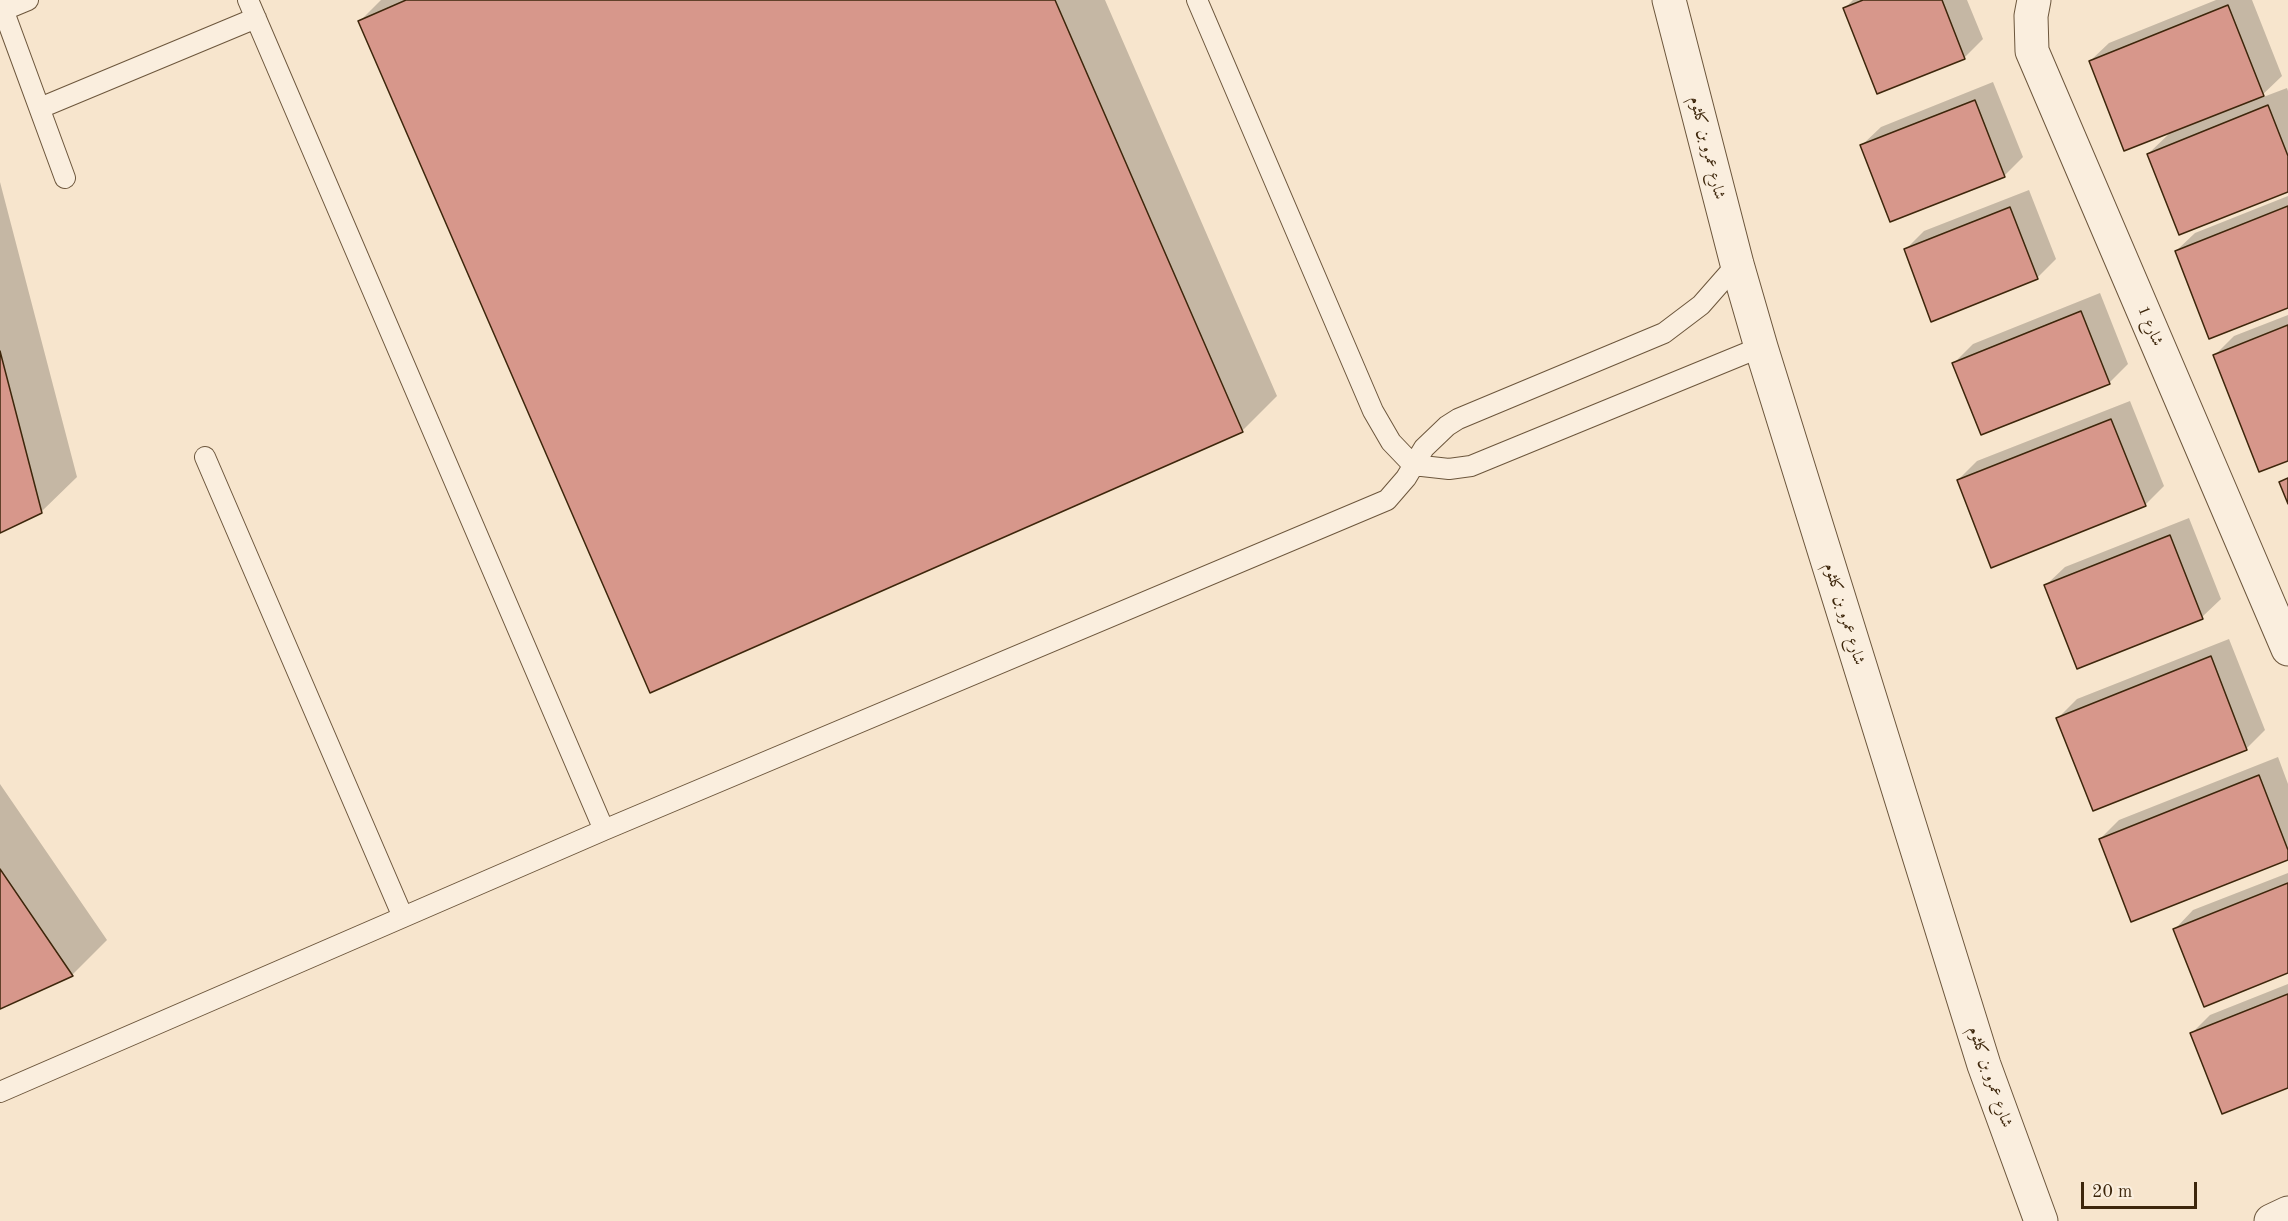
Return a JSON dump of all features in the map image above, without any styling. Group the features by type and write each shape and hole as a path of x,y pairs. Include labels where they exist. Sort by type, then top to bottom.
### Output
{"street":[{"name":"شارع عمرو بن كلثوم","path":"1669,0 1737,264 1761,346 1984,1065 2042,1221"},
{"name":"شارع 1","path":"2034,0 2031,16 2032,51 2288,649"},
{"path":"2271,1221 2288,1213"}],"lane":[{"path":"28,0 2,6 65,178"},
{"path":"248,0 604,830"},
{"path":"1197,0 1373,411 1391,442 1413,465 1449,470 1471,466 1761,346"},
{"path":"40,108 256,18"},
{"path":"0,1092 604,830 1387,500 1406,478 1437,434 1458,419 1664,333 1701,305 1737,264"},
{"path":"205,457 403,917"}],"building":[{"path":"406,0 1055,0 1243,432 650,693 358,21"},
{"path":"1863,0 1942,0 1965,59 1877,94 1843,8"},
{"path":"2228,5 2264,96 2124,151 2089,61"},
{"path":"1975,100 2005,177 1890,222 1860,145"},
{"path":"2268,105 2288,156 2288,192 2179,235 2147,154"},
{"path":"2288,206 2288,308 2209,339 2175,251"},
{"path":"2010,207 2038,279 1931,322 1904,249"},
{"path":"2081,311 2110,384 1981,435 1952,363"},
{"path":"2288,325 2288,461 2259,472 2213,355"},
{"path":"0,351 42,513 0,533"},
{"path":"2111,419 2146,506 1991,568 1957,480"},
{"path":"2288,478 2288,504 2279,482"},
{"path":"2170,535 2203,619 2077,669 2044,585"},
{"path":"2211,656 2247,750 2093,811 2056,718"},
{"path":"2259,775 2288,850 2288,860 2131,922 2099,839"},
{"path":"0,869 73,976 0,1009"},
{"path":"2288,883 2288,973 2204,1007 2173,929"},
{"path":"2288,994 2288,1088 2222,1114 2190,1033"}]}
